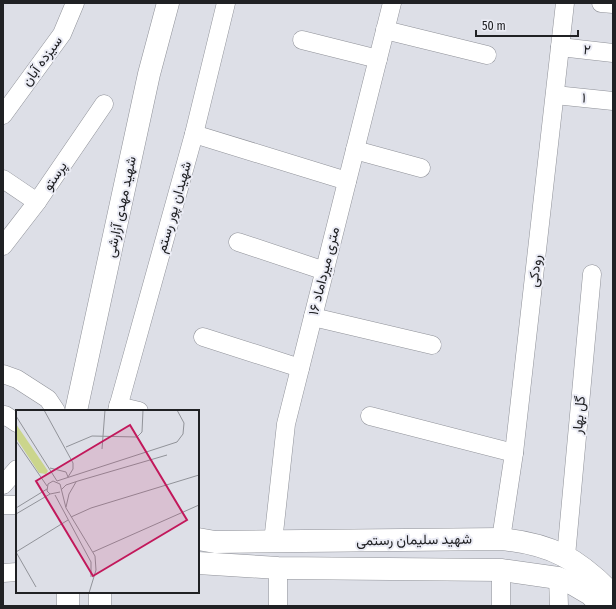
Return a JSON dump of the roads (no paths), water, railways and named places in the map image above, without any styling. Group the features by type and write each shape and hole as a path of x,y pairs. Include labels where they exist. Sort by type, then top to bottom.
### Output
{"main road":[{"name":"شهید مهدی آزارشی","path":"76,410 149,74 168,3"},
{"name":"شهید سلیمان رستمی","path":"207,541 273,542 501,539 524,541 550,549 566,556 595,576 613,595"},
{"path":"501,539 501,570"},
{"name":"شهید سلیمان رستمی","path":"199,563 278,568 501,570 558,578 590,594 602,606"},
{"path":"68,593 68,606"},
{"path":"100,593 100,606"}],"street":[{"name":"سیزده آبان","path":"3,115 62,34 75,3"},
{"path":"62,34 84,3"},
{"name":"شهیدان پور رستم","path":"118,408 194,134 226,3"},
{"name":"۱۶ متری میرداماد","path":"273,542 286,424 392,3"},
{"name":"رودکی","path":"501,539 514,453 565,3"},
{"path":"601,3 613,4"},
{"path":"385,30 487,54"},
{"path":"302,40 378,59"},
{"name":"۲","path":"560,47 613,53"},
{"name":"۱","path":"555,95 613,101"},
{"name":"پرستو","path":"3,246 37,202 104,104"},
{"path":"194,134 347,181"},
{"path":"355,150 421,168"},
{"path":"3,179 37,202"},
{"path":"238,242 325,271"},
{"name":"گل بهار","path":"566,556 592,274"},
{"path":"313,317 432,345"},
{"path":"202,337 300,368"},
{"path":"3,374 17,379 48,399 55,410"},
{"path":"118,408 132,410"},
{"path":"3,417 5,415 16,421"},
{"path":"370,416 514,453"},
{"path":"3,485 16,471"},
{"path":"3,505 16,505"},
{"path":"199,529 207,541"},
{"path":"278,568 278,606"},
{"path":"501,570 501,606"},
{"path":"3,573 16,572"},
{"path":"558,578 559,606"}]}
